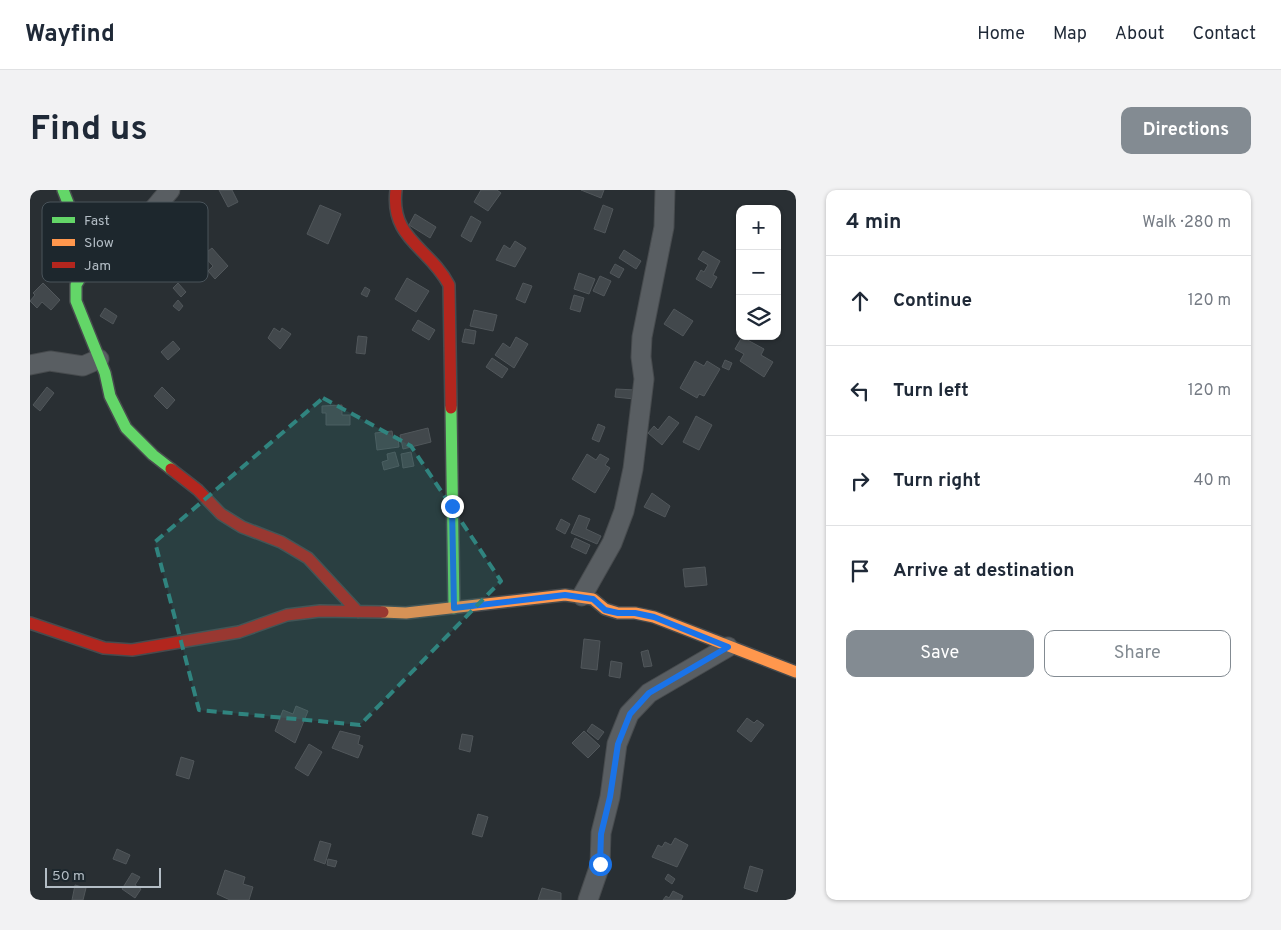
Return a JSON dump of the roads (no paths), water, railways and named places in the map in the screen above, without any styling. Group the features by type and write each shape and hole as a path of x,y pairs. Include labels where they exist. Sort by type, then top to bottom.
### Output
{"street":[{"path":"63,190 68,202"},
{"path":"160,202 170,190"},
{"path":"396,190 393,203 395,216 401,228 444,273 449,285 454,608"},
{"path":"582,596 612,543 624,511 633,469 644,379 641,357 642,337 664,227 665,190"},
{"path":"78,282 76,285 76,301 81,319 99,358 117,413 126,428 153,455 198,490 221,514 231,521 281,542 308,558 358,612"},
{"path":"30,365 50,362 83,366 99,358"},
{"path":"30,622 104,648 132,650 239,632 287,615 320,611 406,614 565,595 582,596 593,599 605,610 654,617 796,672"},
{"path":"588,900 596,883 600,864 601,834 610,797 618,744 630,714 649,693 728,647"}]}
